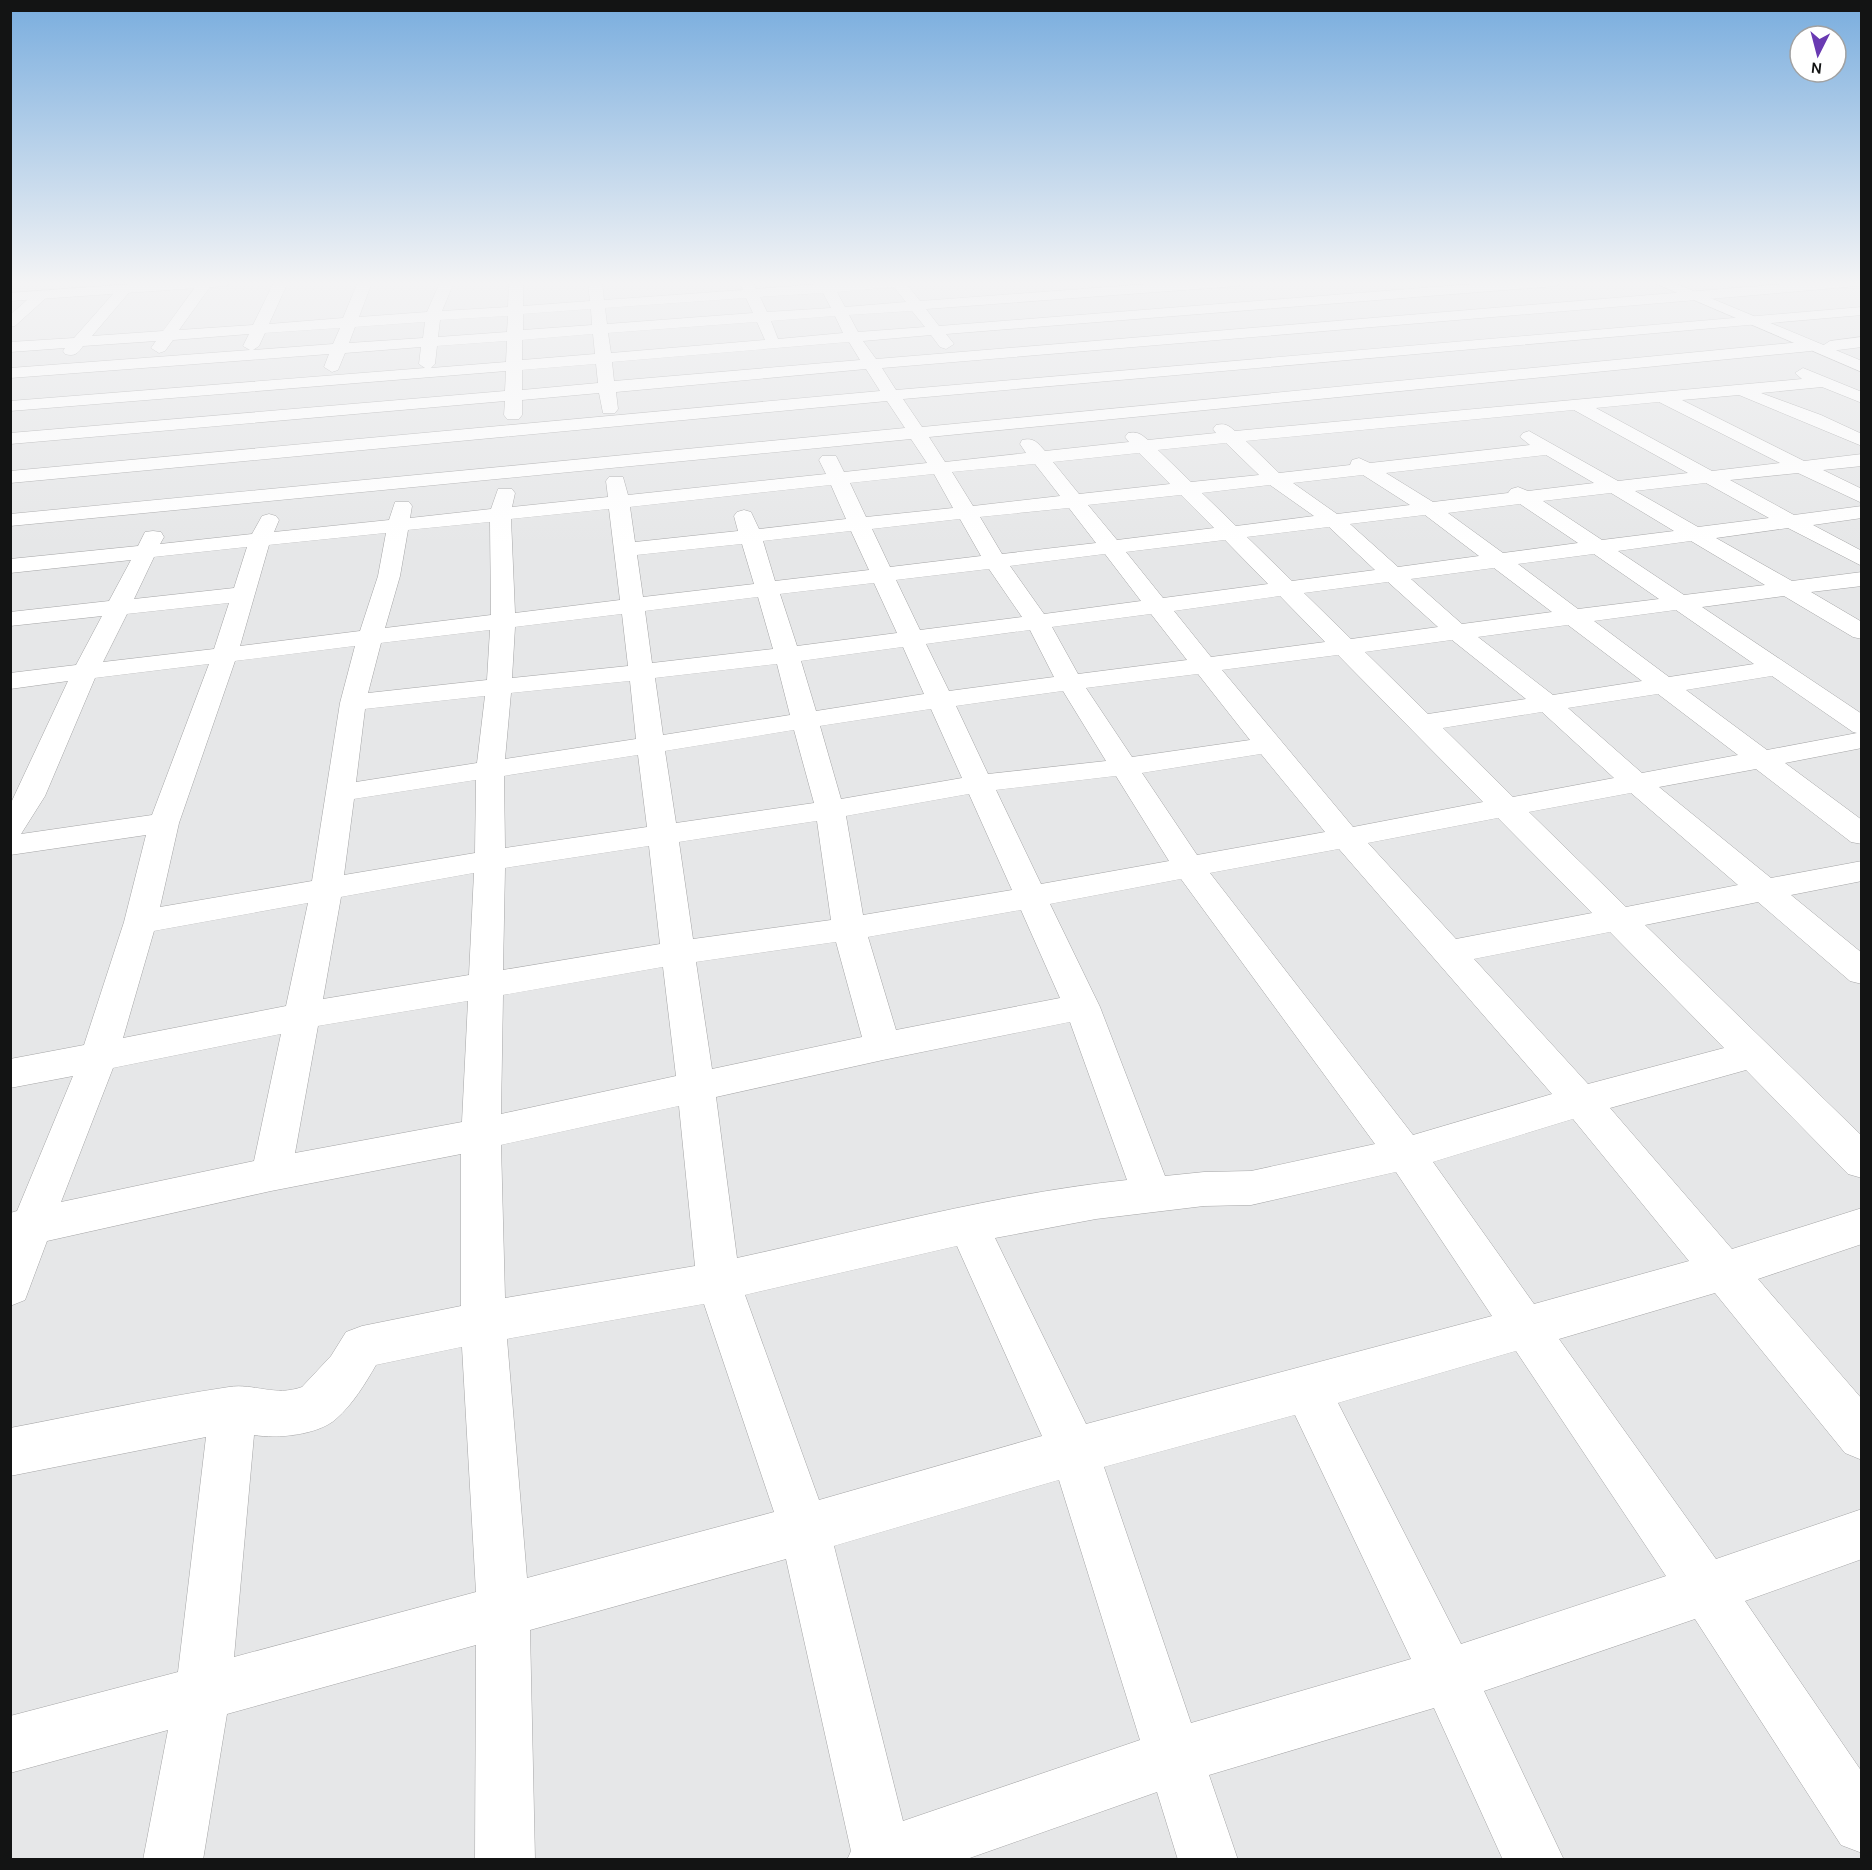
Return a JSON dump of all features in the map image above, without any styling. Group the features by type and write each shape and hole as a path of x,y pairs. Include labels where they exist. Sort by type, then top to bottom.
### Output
{"street":[{"path":"10,373 65,369"},
{"path":"15,538 37,517 144,369"},
{"path":"10,828 31,796 85,673 144,552 188,482 211,421 240,369"},
{"path":"10,1286 21,1229 99,1056 140,922 164,823 225,654 260,540 331,369"},
{"path":"18,406 180,394 425,372 430,369"},
{"path":"10,439 312,411 422,404 460,369"},
{"path":"505,1860 503,1611 483,1322 481,1134 484,985 490,861 490,770 499,686 502,621 500,514 510,472 514,369"},
{"path":"582,369 606,387 821,369"},
{"path":"604,369 624,550 696,1088 718,1282 805,1529 881,1859 1174,1758 1448,1676 1706,1589 1862,1533"},
{"path":"698,369 788,655 830,810 849,929 883,1047"},
{"path":"787,369 1082,1008 1152,1194"},
{"path":"875,369 940,468 995,561 1037,621 1070,684 1189,867 1405,1154 1706,1589 1862,1824"},
{"path":"967,369 1268,745 1346,838 1581,1101 1862,1436"},
{"path":"1066,369 1862,1162"},
{"path":"37,517 188,482 297,451 1172,369"},
{"path":"1243,369 1277,396 1312,430 1365,469 1430,508 1862,836"},
{"path":"1329,369 1458,459 1525,497 1862,726"},
{"path":"1423,369 1489,414 1618,487 1862,632"},
{"path":"1511,369 1862,560"},
{"path":"10,477 79,458 188,482 280,494 1567,369"},
{"path":"1606,369 1862,497"},
{"path":"1697,369 1740,390 1815,419 1862,441"},
{"path":"1793,369 1862,398"},
{"path":"10,423 18,406 55,370"},
{"path":"1151,371 1233,437 1274,479 1334,520 1457,632 1546,702 1636,783 1862,972"},
{"path":"271,1174 327,888 353,703 389,576 413,439 422,404 425,372"},
{"path":"10,566 1233,437 1821,382"},
{"path":"1695,433 1862,413"},
{"path":"1641,439 1674,435"},
{"path":"624,550 1548,449"},
{"path":"10,681 1430,508 1862,460"},
{"path":"353,703 499,686 640,674 1862,512"},
{"path":"339,793 939,700 1862,579"},
{"path":"10,619 244,594"},
{"path":"1421,723 1776,668"},
{"path":"10,1074 302,1016 678,953 849,929 1031,897 1862,740"},
{"path":"140,922 490,861 830,810 978,784 1125,767 1268,745"},
{"path":"10,845 164,823"},
{"path":"1447,953 1862,872"},
{"path":"21,1229 271,1174 481,1134 883,1047 1082,1008"},
{"path":"10,1452 233,1409 272,1415 297,1412 318,1404 347,1372 362,1347 483,1322 718,1282 968,1225 1152,1194 1204,1189 1251,1188 1405,1154 1581,1101 1753,1054"},
{"path":"968,1225 1074,1451 1208,1860"},
{"path":"10,1744 805,1529 1074,1451 1307,1389 1725,1271 1862,1226"},
{"path":"1307,1389 1448,1676 1534,1860"},
{"path":"173,1860 203,1692 233,1409"}]}
